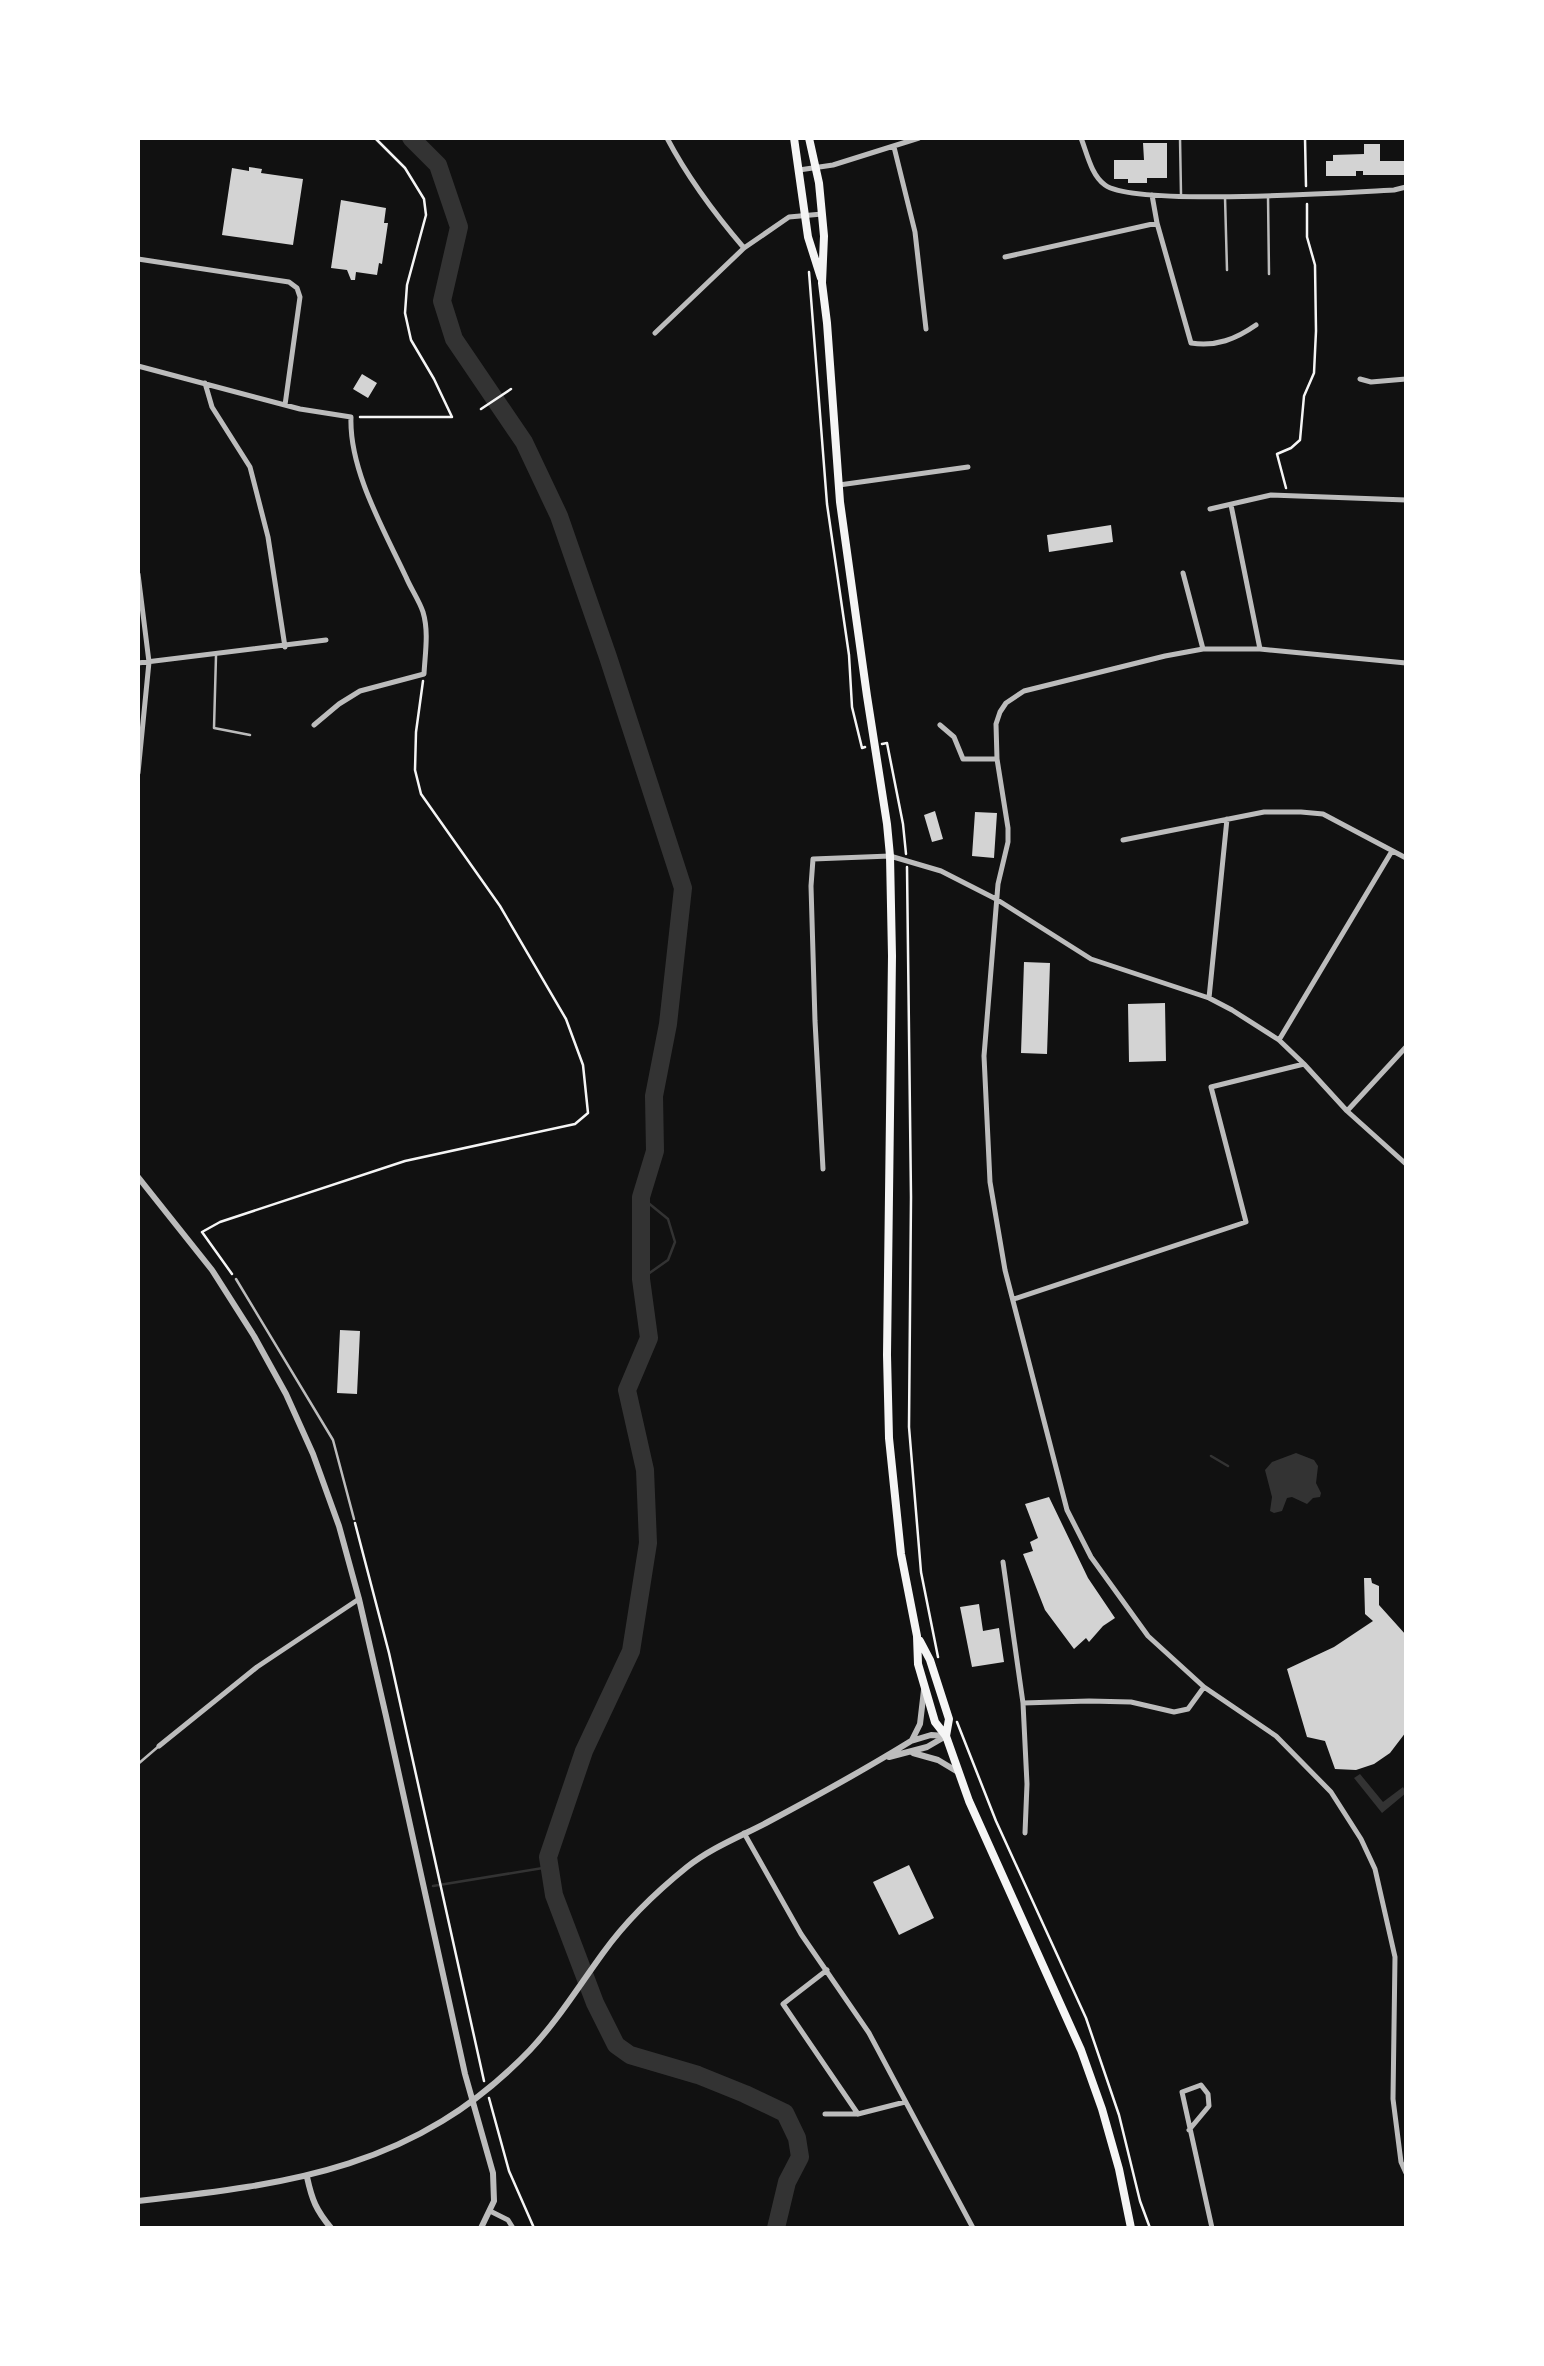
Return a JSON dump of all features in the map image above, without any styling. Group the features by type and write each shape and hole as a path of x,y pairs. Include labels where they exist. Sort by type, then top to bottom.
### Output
{"main road":[{"path":"794,138 811,252 822,282 828,323 839,485 890,856 888,1407 901,1554 917,1636 918,1664 935,1722 946,1736 998,1868 1081,2050 1102,2109 1131,2228"},
{"path":"810,138 825,240 822,282"},
{"path":"917,1636 930,1660 944,1704 948,1719 946,1736"}],"street":[{"path":"667,138 692,182 744,248"},
{"path":"799,170 833,165 918,138"},
{"path":"1081,138 1097,178 1119,192 1152,196 1276,195 1406,187"},
{"path":"894,147 914,232 926,329"},
{"path":"1152,196 1192,343 1235,339 1256,325"},
{"path":"655,333 744,248 789,217 822,214"},
{"path":"1005,257 1157,223"},
{"path":"138,258 289,282 297,288 300,297 285,405"},
{"path":"138,366 285,405 351,417 358,466 423,614 424,674 360,690 314,725"},
{"path":"1360,380 1406,379"},
{"path":"204,383 212,407 250,467 268,537 286,646"},
{"path":"839,485 968,467"},
{"path":"1210,508 1272,495 1406,500"},
{"path":"1231,504 1260,649"},
{"path":"1182,573 1203,649"},
{"path":"138,574 149,662 139,732 138,773"},
{"path":"138,663 326,640"},
{"path":"1406,663 1260,649 1203,649 1019,693 1006,703 996,724 1008,842 996,899 984,1054 990,1182 1005,1270 1067,1510 1091,1556 1148,1636 1204,1687 1276,1736 1332,1792 1361,1839 1375,1868 1394,1957 1392,2099 1406,2173"},
{"path":"940,725 950,731 963,759 998,759"},
{"path":"1123,840 1264,812 1323,814 1406,858"},
{"path":"1209,998 1226,820"},
{"path":"1279,1040 1392,851"},
{"path":"822,1170 810,886 813,859 890,856 951,875 1091,959 1209,998 1232,1010 1279,1040 1347,1112 1406,1164"},
{"path":"1347,1112 1406,1047"},
{"path":"1014,1299 1246,1222 1211,1086 1304,1064"},
{"path":"138,1177 212,1270 254,1336 313,1454 327,1492 359,1600 452,2021 493,2172 495,2190 481,2228"},
{"path":"1003,1562 1023,1703 1025,1833"},
{"path":"159,1746 257,1667 359,1600"},
{"path":"1023,1703 1131,1702 1174,1712 1188,1709 1204,1687"},
{"path":"911,1741 920,1724 924,1688"},
{"path":"138,2201 307,2177 385,2152 447,2119 529,2051 626,1925 660,1890 707,1852 911,1741 946,1736"},
{"path":"883,1758 912,1752 946,1736"},
{"path":"912,1752 938,1760 958,1772"},
{"path":"744,1833 801,1934 869,2032 973,2228"},
{"path":"828,1970 783,2004 858,2114"},
{"path":"1189,2130 1209,2106 1208,2094 1201,2085 1182,2092 1189,2130 1212,2228"},
{"path":"825,2114 858,2114 906,2102"},
{"path":"307,2177 311,2199 331,2228"},
{"path":"490,2211 508,2220 513,2228"}],"lane":[{"path":"1180,138 1182,196"},
{"path":"1225,195 1227,270"},
{"path":"1268,195 1269,274"},
{"path":"216,654 214,728 250,735"},
{"path":"236,1280 333,1440 354,1519"},
{"path":"138,1764 159,1746"}],"path":[{"path":"351,417 452,417 411,340 405,313 407,285 426,215 424,199 405,168 375,138"},
{"path":"1288,496 1277,454 1300,440 1304,396 1314,373 1315,265 1306,236 1305,138"},
{"path":"808,269 827,504 857,727"},
{"path":"481,408 511,389"},
{"path":"236,1280 202,1232 220,1222 405,1161 575,1124 588,1113 584,1065 566,1019 500,906 421,794 414,770 424,674"},
{"path":"887,743 906,860 909,1427 921,1572 940,1665"},
{"path":"354,1519 389,1653 482,2073 509,2171 534,2228"},
{"path":"955,1716 996,1821 1086,2018 1119,2115 1150,2228"}],"shaded area":[{"path":"1296,1453 1314,1460 1318,1466 1316,1483 1320,1497 1307,1504 1287,1498 1282,1511 1274,1513 1270,1511 1272,1497 1265,1470 1272,1462"},
{"path":"1360,1774 1383,1802 1403,1787 1406,1793 1382,1813 1354,1778"}],"building":[{"path":"1143,143 1167,143 1167,178 1147,178 1147,183 1114,179 1114,160 1144,160"},
{"path":"1364,144 1380,144 1380,161 1406,161 1406,175 1363,175 1363,171 1356,171 1356,176 1326,176 1326,161 1333,161 1333,155 1364,154"},
{"path":"249,167 262,169 261,173 303,179 293,245 222,235 232,168 249,171"},
{"path":"341,200 386,208 384,223 388,223 377,275 356,272 355,280 351,280 347,270 331,268"},
{"path":"362,374 377,383 368,398 353,389"},
{"path":"1111,525 1113,542 1049,552 1047,535"},
{"path":"935,811 943,839 932,842 924,815"},
{"path":"975,812 997,813 994,858 972,856"},
{"path":"1024,962 1050,963 1047,1054 1021,1053"},
{"path":"1165,1003 1166,1061 1129,1062 1128,1004"},
{"path":"340,1330 360,1331 357,1394 337,1393"},
{"path":"1049,1497 1088,1578 1115,1618 1089,1642 1086,1638 1074,1649 1045,1610 1023,1554 1033,1551 1030,1542 1038,1538 1025,1504"},
{"path":"1364,1578 1371,1578 1379,1586 1379,1605 1406,1635 1406,1732 1390,1753 1374,1764 1356,1770 1335,1769 1325,1741 1307,1737 1287,1669 1334,1647 1373,1621 1365,1614"},
{"path":"979,1604 983,1631 999,1628 1004,1662 972,1667 960,1607"},
{"path":"909,1865 934,1918 899,1935 873,1882"}],"waterway":[{"path":"411,138 438,165 459,227 442,301 454,339 524,442 559,516 683,888 668,1024 654,1096 655,1151 641,1197 641,1279 649,1338 627,1390 645,1470 648,1543 631,1651 584,1751 548,1857 554,1895 595,2003 616,2045 630,2055 698,2075 785,2113 797,2138 800,2157 787,2182 776,2228"},
{"path":"641,1197 668,1219 675,1242 668,1260 641,1279"},
{"path":"1211,1456 1228,1466"},
{"path":"433,1886 549,1867"}]}
